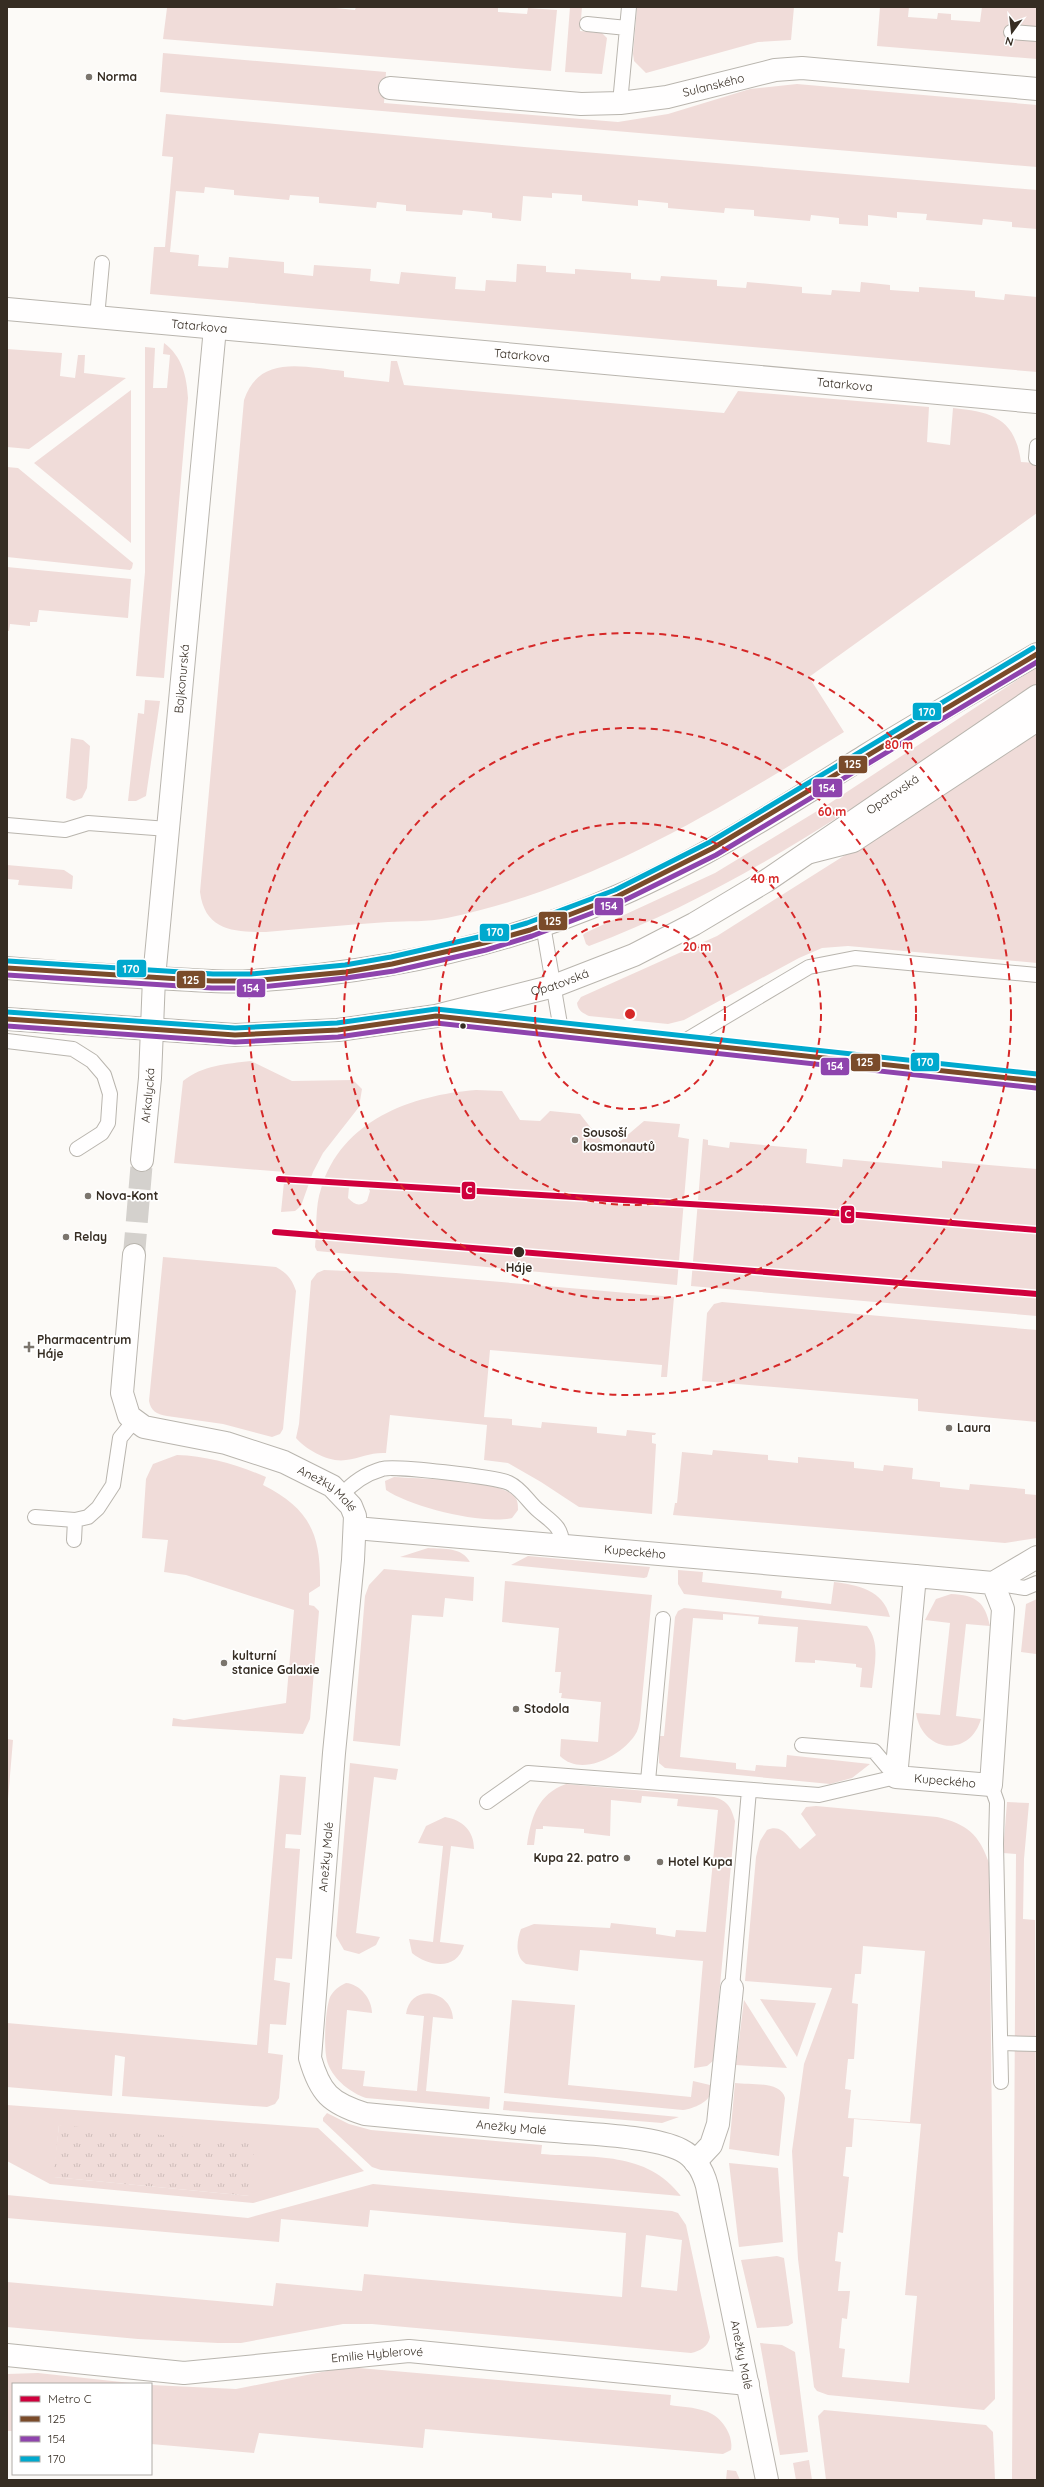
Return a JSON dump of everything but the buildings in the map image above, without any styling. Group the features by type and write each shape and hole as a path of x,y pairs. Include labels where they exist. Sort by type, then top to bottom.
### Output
{"street":[{"name":"Sulanského","path":"390,88 581,104 620,103 667,97 775,70 802,68 1037,89"},
{"name":"Tatarkova","path":"7,309 1037,402"},
{"name":"Bajkonurská","path":"151,1030 154,978 215,328"},
{"path":"7,968 154,978 252,981 380,967 474,947 543,925 619,896 754,827 868,755 1037,654"},
{"name":"Opatovská","path":"7,1019 235,1035 338,1030 436,1016 554,986 634,955 713,912 807,853 1037,696"},
{"path":"807,853 853,841 1037,720"},
{"name":"Arkalycká","path":"142,1160 150,1078 151,1030"},
{"path":"134,1255 122,1393 125,1408 134,1421"},
{"name":"Anežky Malé","path":"134,1421 144,1427 162,1432 226,1443 254,1451 316,1477 342,1495 351,1506 355,1516 310,2058 316,2077 324,2091 343,2107 365,2114 586,2133 663,2143 682,2150 703,2171 707,2186 767,2480"},
{"name":"Kupeckého","path":"355,1528 562,1544 993,1583 1003,1609 990,1785 896,1777 915,1576"},
{"path":"993,1583 1037,1557"},
{"path":"695,2162 711,2145 718,2124 732,1988"},
{"name":"Emilie Hyblerové","path":"7,2355 184,2373 409,2352 748,2384"}],"lane":[{"path":"620,103 629,7"},
{"path":"587,24 627,28"},
{"path":"1011,32 1037,34"},
{"path":"97,317 102,263"},
{"path":"7,825 65,830 88,823 168,829"},
{"path":"543,925 561,1030"},
{"path":"683,1042 809,967 855,958 1037,975"},
{"path":"436,1016 1037,1081"},
{"path":"7,1041 73,1049 92,1061 104,1075 110,1094 108,1123 102,1134 77,1149"},
{"path":"35,1516 75,1520 88,1516 106,1498 113,1485 120,1438 134,1421"},
{"path":"342,1495 362,1477 384,1468 500,1479 522,1491 538,1510 557,1526 562,1536 562,1544"},
{"path":"74,1540 75,1520"},
{"path":"993,1583 1025,1588 1037,1583"},
{"path":"648,1781 663,1619"},
{"path":"487,1802 528,1773 819,1795 896,1777 874,1751 802,1745"},
{"path":"990,1785 997,1802 996,1844 1001,2082"},
{"path":"732,1988 749,1790"},
{"path":"1001,2043 1037,2044"}],"green space":[{"path":"163,7 326,7 355,10 356,7 498,7 498,12 527,14 528,8 557,10 551,71 163,39 167,8"},
{"path":"570,7 582,7 580,31 602,33 607,38 602,74 565,72"},
{"path":"637,7 794,7 791,40 758,42 646,73 634,61 633,54"},
{"path":"880,7 909,7 908,17 937,19 938,13 951,14 951,20 980,22 982,7 1037,7 1037,59 877,46"},
{"path":"163,53 386,72 384,103 618,122 668,114 750,89 797,84 1037,105 1037,167 160,92"},
{"path":"166,114 524,147 1037,190 1037,229 1012,227 1012,222 983,219 982,225 926,220 927,214 897,212 897,218 868,215 868,226 839,224 839,218 811,215 810,221 754,216 754,210 725,208 724,213 668,208 668,203 638,200 638,206 582,201 582,195 552,193 552,198 523,196 521,221 492,218 492,213 463,210 462,215 406,211 406,205 377,202 376,208 319,203 319,197 290,195 289,200 234,195 234,190 205,187 204,193 176,191 170,252 199,255 198,266 228,268 229,257 284,262 284,273 313,276 314,265 371,269 370,281 399,284 401,272 456,277 455,289 485,291 486,280 516,282 517,264 546,266 546,272 575,274 575,269 631,273 631,279 660,281 661,276 717,280 717,286 746,288 747,282 802,287 802,293 831,295 832,290 860,292 861,282 890,285 890,290 919,292 919,287 975,291 975,297 1004,300 1005,294 1037,297 1037,372 150,294 154,247 165,247 173,157 162,156"},
{"path":"164,343 175,354 179,361 185,375 188,398 164,678 136,676 145,572 145,347 155,348 153,388 167,388 170,355 163,354"},
{"path":"7,349 62,353 60,376 75,378 78,355 85,355 84,373 126,378 29,449 7,447"},
{"path":"391,361 397,361 404,385 724,413 738,391 929,407 927,442 950,445 953,408 979,412 990,415 1007,427 1018,447 1021,462 1037,463 1037,513 809,677 844,732 702,817 653,843 604,866 553,887 501,905 447,918 425,921 388,922 266,932 232,930 215,922 208,915 203,905 200,892 244,400 251,385 261,375 272,369 299,366 344,371 344,377 389,382"},
{"path":"131,390 131,543 34,463"},
{"path":"7,467 18,468 133,563 132,568 130,570 7,557"},
{"path":"7,567 131,579 128,618 39,610 37,622 30,622 30,626 10,624 9,631 7,631"},
{"path":"1037,667 1037,684 1009,705 805,838 700,897 645,923 589,946 586,944 583,935 585,933 715,873 827,805"},
{"path":"145,700 160,701 146,796 136,801 128,801 138,713 144,714"},
{"path":"1037,734 1037,963 848,946 822,948 799,958 684,1020 668,1024 589,1016 578,1008 577,1003 581,997 717,936"},
{"path":"71,738 83,740 90,746 87,788 82,798 74,801 66,798"},
{"path":"7,865 64,870 73,876 72,889 18,885 19,880 7,879"},
{"path":"251,1061 292,1081 353,1080 362,1089 359,1107 323,1153 313,1172 301,1206 295,1211 281,1212 285,1172 174,1163 183,1081 207,1068 224,1064"},
{"path":"476,1090 502,1091 520,1120 540,1121 550,1111 580,1114 602,1142 617,1144 644,1121 680,1124 678,1137 689,1139 677,1285 317,1251 315,1247 319,1196 331,1165 345,1145 362,1129 382,1116 404,1105 452,1093","holes":["356,1182 365,1183 370,1191 367,1201 359,1205 355,1204 348,1198 349,1187"]},
{"path":"703,1139 708,1140 708,1145 729,1148 730,1142 807,1149 806,1163 842,1167 843,1159 942,1168 942,1161 1037,1169 1037,1316 691,1286"},
{"path":"163,1257 276,1267 286,1274 293,1283 296,1291 283,1429 280,1434 272,1437 223,1424 167,1416 157,1413 151,1407 149,1401"},
{"path":"324,1270 396,1273 674,1297 667,1377 661,1377 662,1365 490,1350 484,1417 512,1419 512,1425 541,1428 542,1422 597,1427 597,1433 626,1436 627,1430 656,1433 655,1435 652,1435 652,1443 656,1444 652,1514 579,1507 541,1482 508,1463 484,1460 487,1425 390,1415 386,1453 376,1453 346,1460 333,1460 326,1458 300,1443 296,1438 299,1424 311,1281 317,1273"},
{"path":"722,1302 1037,1330 1037,1422 918,1411 918,1399 702,1381 707,1313 714,1304"},
{"path":"713,1450 768,1455 768,1460 798,1463 798,1457 854,1462 854,1468 883,1471 884,1465 913,1468 912,1479 940,1482 940,1487 969,1490 970,1484 1025,1489 1025,1494 1037,1495 1037,1538 1005,1543 673,1515 675,1503 677,1503 682,1452 712,1455"},
{"path":"177,1455 200,1457 223,1462 266,1477 263,1485 279,1494 292,1504 310,1525 318,1552 320,1586 309,1593 309,1605 314,1606 319,1611 310,1719 303,1734 172,1726 173,1718 184,1720 286,1703 294,1610 186,1575 164,1572 168,1540 142,1538 146,1479 153,1464"},
{"path":"394,1477 439,1479 492,1486 505,1490 514,1496 518,1504 518,1510 512,1518 499,1520 466,1517 429,1508 412,1503 386,1490 385,1481"},
{"path":"428,1548 457,1551 467,1557 470,1562 400,1557"},
{"path":"528,1556 650,1567 647,1577 644,1578 511,1565"},
{"path":"384,1569 474,1577 473,1601 445,1598 443,1617 412,1615 400,1746 353,1741 365,1596 369,1585"},
{"path":"678,1570 703,1572 702,1582 782,1591 781,1598 831,1604 834,1582 852,1585 868,1590 876,1595 887,1608 890,1617 684,1594 678,1584"},
{"path":"505,1581 652,1595 639,1726 629,1743 621,1750 601,1761 590,1764 579,1765 569,1762 560,1756 561,1739 598,1742 601,1702 561,1698 562,1693 559,1693 561,1672 555,1672 559,1628 502,1622"},
{"path":"951,1594 967,1596 978,1601 985,1611 990,1626 966,1624 956,1716 981,1719 975,1732 967,1740 957,1745 947,1746 936,1743 927,1736 920,1726 916,1713 940,1715 950,1623 925,1620 936,1599"},
{"path":"1037,1599 1036,1654 1021,1652 1026,1604"},
{"path":"684,1608 867,1626 874,1640 876,1656 872,1688 860,1687 862,1668 856,1667 856,1664 815,1660 815,1663 795,1662 798,1627 758,1624 759,1617 723,1614 723,1620 693,1618 680,1757 736,1763 736,1769 755,1771 756,1765 786,1767 787,1755 870,1764 852,1778 830,1784 665,1768 659,1763 659,1736 664,1736 675,1617 678,1611"},
{"path":"7,1739 13,1740 7,1811"},
{"path":"350,1763 398,1769 396,1780 374,1777 356,1933 380,1937 376,1945 359,1954 344,1950 336,1936"},
{"path":"280,1775 306,1777 301,1835 286,1834 285,1848 300,1849 292,1959 276,1958 274,1980 290,1983 286,2025 270,2024 268,2053 283,2055 279,2098 275,2104 267,2107 122,2096 125,2057 115,2055 112,2096 7,2087 7,2023 257,2045"},
{"path":"566,1784 714,1797 723,1800 732,1812 735,1821 713,2061 707,2066 694,2068 703,1961 580,1950 578,1971 526,1964 522,1961 518,1952 518,1938 521,1929 534,1924 610,1928 611,1923 656,1928 656,1934 675,1937 676,1930 706,1932 718,1810 677,1806 678,1799 642,1796 641,1803 611,1800 610,1836 584,1833 584,1829 543,1826 543,1829 536,1829 534,1845 527,1845 534,1816 542,1800 556,1788"},
{"path":"1007,1802 1029,1803 1024,1859 1023,1919 1035,1920 1037,2480 1012,2480 1016,1854 1003,1853"},
{"path":"816,1806 937,1817 947,1820 964,1827 976,1838 981,1845 989,1863 995,2399 984,2410 828,2395 817,2391 814,2387 798,2259 792,2151 804,2064 832,1988 745,1981 756,1857 760,1841 767,1830 773,1828 778,1829 786,1834 800,1849 816,1835 801,1814 806,1807","holes":["863,1946 925,1951 910,2122 848,2118 851,2090 845,2089 848,2059 854,2059 858,2004 852,2003 855,1974 861,1974","854,2119 921,2124 905,2295 917,2296 909,2383 842,2377 845,2349 839,2348 842,2318 847,2319 850,2291 838,2291 841,2262 835,2261 838,2232 843,2233 849,2177 843,2176 846,2147 852,2147"]},
{"path":"445,1817 451,1818 466,1827 472,1837 474,1849 451,1846 440,1942 464,1945 455,1959 449,1963 442,1964 426,1961 412,1953 409,1939 433,1942 443,1846 418,1843 426,1826"},
{"path":"346,1983 356,1986 364,1993 370,2003 372,2013 347,2010 342,2069 365,2071 363,2086 417,2091 424,2016 406,2014 409,2004 415,1997 422,1994 439,1996 446,2001 451,2009 453,2019 433,2017 426,2091 490,2097 489,2109 366,2098 360,2096 344,2085 334,2075 328,2064 326,2058 325,2030 330,1997 337,1988"},
{"path":"760,1999 816,2003 797,2057"},
{"path":"512,2000 575,2005 568,2085 691,2097 693,2081 710,2085 710,2095 698,2105 683,2110 504,2093"},
{"path":"744,2000 787,2068 736,2065"},
{"path":"735,2083 771,2086 778,2089 782,2093 785,2098 779,2156 729,2149"},
{"path":"504,2101 679,2117 662,2123 503,2110"},
{"path":"7,2105 318,2128 364,2171 253,2203 50,2184 7,2161","holes":["59,2125 250,2196 54,2177"]},
{"path":"327,2113 349,2124 371,2130 542,2145 541,2154 599,2157 618,2160 635,2164 652,2171 667,2181 681,2196 381,2170 372,2167 323,2121 323,2118"},
{"path":"59,2125 255,2144 250,2196 53,2177"},
{"path":"729,2163 778,2168 783,2242 739,2247"},
{"path":"373,2184 672,2211 678,2213 686,2225 710,2337 703,2348 691,2353 372,2324 343,2324 241,2343 138,2339 7,2327 7,2282 273,2306 276,2283 362,2291 364,2274 622,2297 626,2233 370,2210 368,2227 281,2219 279,2242 7,2218 7,2195 248,2218","holes":["646,2235 682,2240 677,2291 641,2287"]},
{"path":"777,2256 784,2258 793,2323 788,2326 757,2328 741,2260"},
{"path":"760,2343 782,2345 795,2352 808,2452 780,2455"},
{"path":"347,2367 671,2395 670,2405 692,2408 711,2413 721,2421 728,2432 731,2450 723,2454 425,2429 423,2448 259,2433 254,2453 152,2444 152,2385 236,2389"},
{"path":"38,2373 131,2383 12,2383 12,2431 7,2431 7,2374"},
{"path":"824,2410 986,2425 993,2432 995,2480 826,2480 818,2416"},
{"path":"809,2460 812,2480 796,2480 793,2463"},
{"path":"727,2470 736,2471 740,2480 726,2480"}],"tunnel":[{"path":"134,1255 142,1160"}],"metro line":[{"name":"C","path":"279,1179 822,1212 1037,1230"},
{"name":"C","path":"275,1232 1037,1294"}],"transit line":[{"name":"170","path":"8,961 213,974 251,974 345,965 391,957 483,936 527,923 615,890 710,842 1033,648"},
{"name":"125","path":"7,968 212,981 251,981 346,972 392,964 484,943 530,930 618,896 713,848 1037,654"},
{"name":"154","path":"7,975 212,988 252,988 346,978 394,971 486,950 532,936 621,902 716,855 1037,662"},
{"name":"170","path":"7,1012 235,1028 337,1023 436,1009 1037,1074"},
{"name":"125","path":"7,1019 235,1035 338,1030 436,1016 1037,1081"},
{"name":"154","path":"7,1026 235,1042 338,1037 436,1023 1036,1088"}],"place":[{"name":"Norma","path":"89,77"},
{"name":"Sousoší kosmonautů","path":"575,1140"},
{"name":"Nova-Kont","path":"88,1196"},
{"name":"Relay","path":"66,1237"},
{"name":"Háje","path":"519,1252"},
{"name":"Pharmacentrum Háje","path":"29,1347"},
{"name":"Laura","path":"949,1428"},
{"name":"kulturní stanice Galaxie","path":"224,1663"},
{"name":"Stodola","path":"516,1709"},
{"name":"Kupa 22. patro","path":"627,1858"},
{"name":"Hotel Kupa","path":"660,1862"}]}
